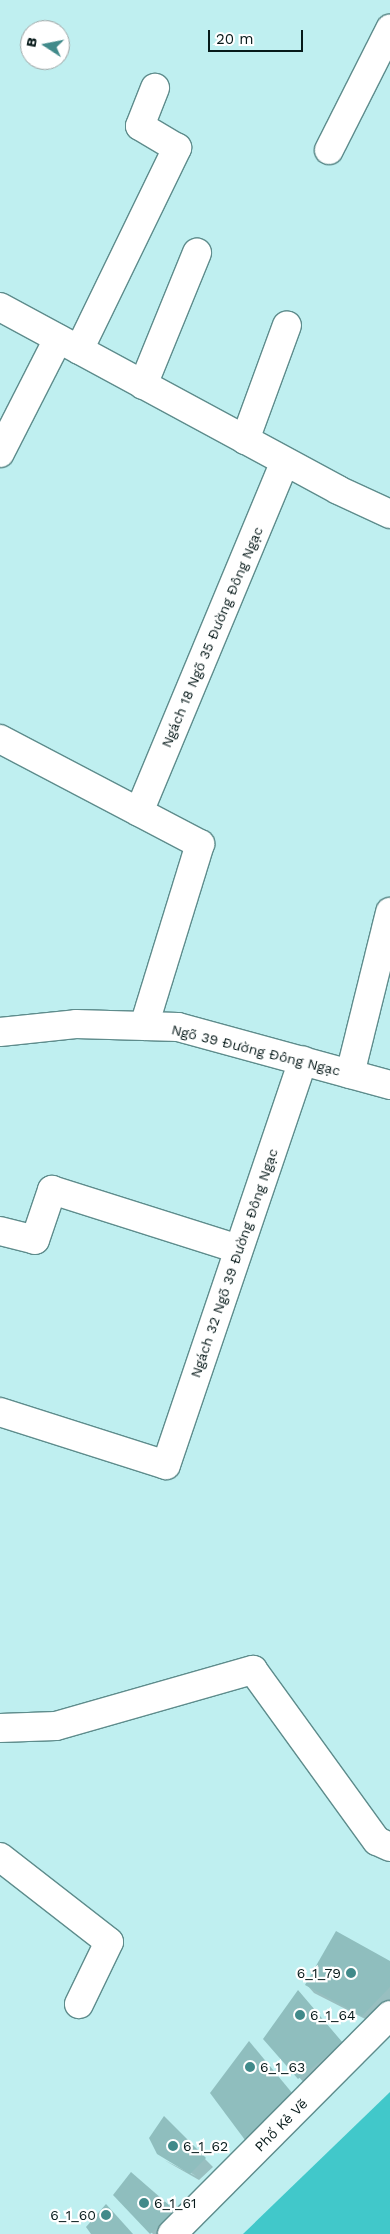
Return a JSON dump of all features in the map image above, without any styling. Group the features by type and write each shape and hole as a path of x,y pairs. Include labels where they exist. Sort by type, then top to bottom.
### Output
{"street":[{"path":"330,150 390,29"},
{"path":"0,453 68,344 177,148 140,126 155,88"},
{"path":"144,385 197,253"},
{"path":"0,307 285,462 390,514"},
{"path":"245,440 287,325"},
{"name":"Ngách 18 Ngõ 35 Đường Đông Ngạc","path":"139,812 285,462"},
{"path":"0,738 200,844 144,1026"},
{"path":"350,1074 390,912"},
{"name":"Ngõ 39 Đường Đông Ngạc","path":"0,1032 76,1024 178,1027 390,1085"},
{"name":"Ngách 32 Ngõ 39 Đường Đông Ngạc","path":"0,1412 166,1466 303,1061"},
{"path":"0,1231 35,1240 52,1190 238,1249"},
{"path":"0,1728 56,1726 253,1670 377,1841 390,1846"},
{"path":"0,1857 109,1942 79,2004"},
{"name":"Phố Kẻ Vẽ","path":"172,2234 390,2015"}],"shaded area":[{"path":"390,2092 390,2234 243,2234"}],"building":[{"name":"6_1_79","path":"336,1931 390,1961 390,1987 362,2016 305,1985"},
{"name":"6_1_64","path":"298,1990 343,2043 298,2079 263,2039"},
{"name":"6_1_63","path":"249,2041 293,2094 248,2144 210,2093"},
{"name":"6_1_62","path":"164,2116 206,2158 190,2174 157,2154 149,2138"},
{"name":"6_1_61","path":"131,2172 177,2212 150,2234 113,2195"},
{"name":"6_1_60","path":"106,2204 133,2234 91,2234 86,2227"}],"place":[{"name":"6_1_79","path":"351,1973"},
{"name":"6_1_64","path":"300,2015"},
{"name":"6_1_63","path":"250,2067"},
{"name":"6_1_62","path":"173,2146"},
{"name":"6_1_61","path":"144,2203"},
{"name":"6_1_60","path":"106,2215"}]}
